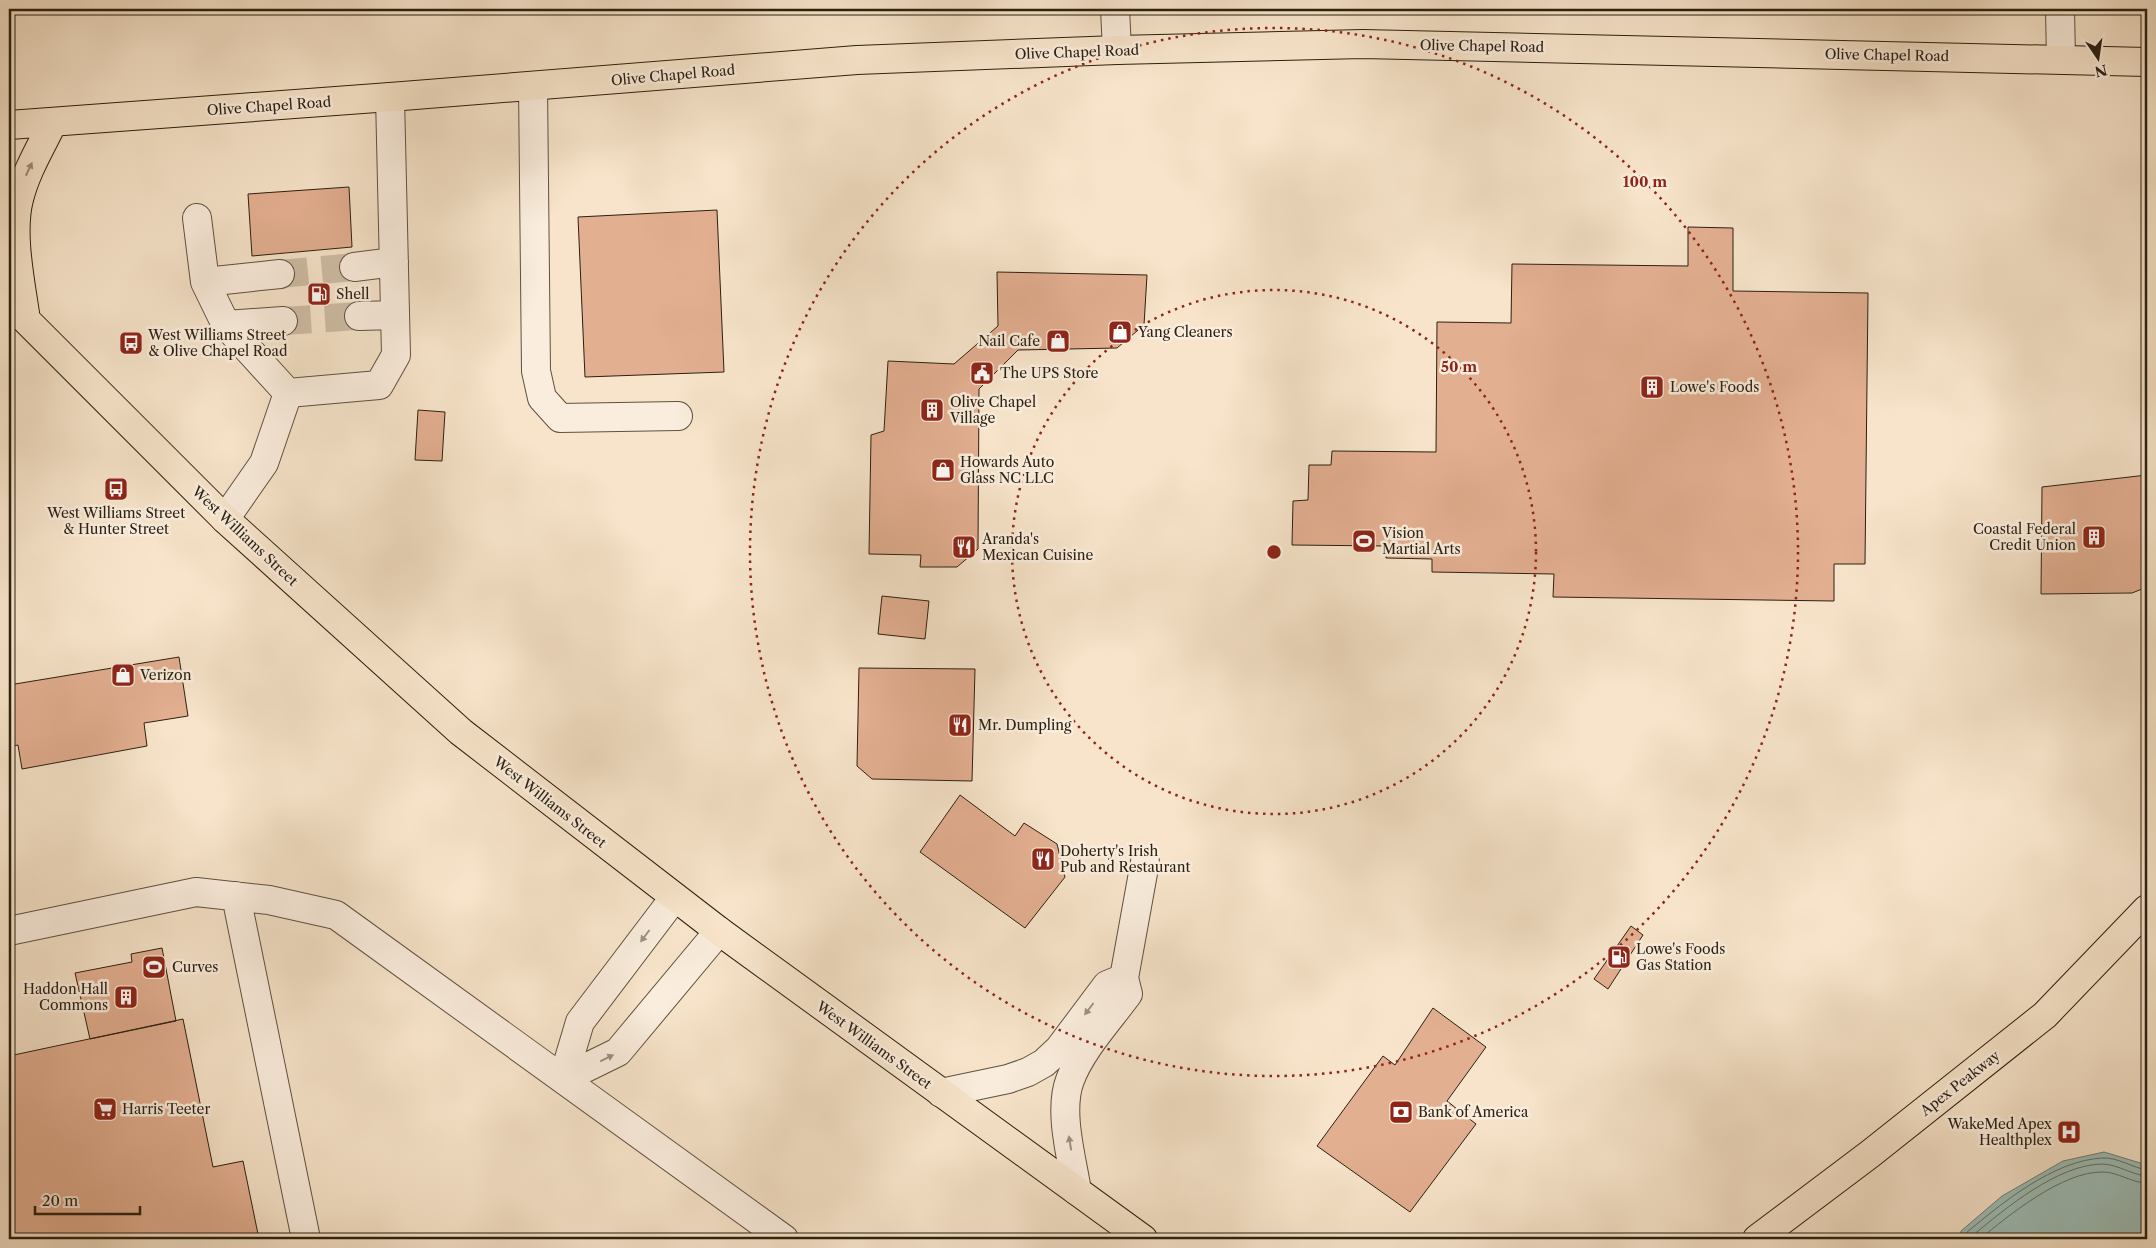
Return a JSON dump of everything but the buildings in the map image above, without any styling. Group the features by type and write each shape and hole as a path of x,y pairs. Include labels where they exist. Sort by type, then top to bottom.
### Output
{"main road":[{"name":"Olive Chapel Road","path":"9,125 857,60 1117,50 1363,44 2147,62"},
{"path":"17,312 18,259 16,216 19,199 27,175 53,122"},
{"name":"West Williams Street","path":"17,312 225,519 461,732 718,932 1143,1239"},
{"name":"Apex Peakway","path":"1757,1239 1870,1154 2045,1015 2147,909"}],"street":[{"path":"1115,9 1117,50"},
{"path":"2060,9 2061,59"},
{"path":"534,86 536,372 542,398 560,418 678,416"},
{"path":"288,393 379,385 396,355 390,97"},
{"path":"197,218 205,282 226,325 288,393"},
{"path":"354,267 394,262"},
{"path":"205,282 280,274"},
{"path":"360,316 395,315"},
{"path":"226,325 283,321"},
{"path":"225,519 264,463 288,393"},
{"path":"1077,1191 1067,1125 1066,1101 1069,1082 1077,1064 1128,994 1124,978 1145,862"},
{"path":"9,931 196,892 269,900 336,915 784,1239"},
{"path":"236,896 306,1239"},
{"path":"563,1079 580,1022 674,898"},
{"path":"563,1079 618,1052 718,932"},
{"path":"941,1093 1008,1080 1044,1064 1059,1049 1107,985 1124,978"}],"water":[{"path":"2104,1152 2147,1165 2147,1239 1960,1239 1961,1231 2002,1196 2063,1161"}],"tunnel":[{"path":"280,274 354,267"},
{"path":"283,321 359,316"}],"place":[{"name":"Shell","path":"319,294"},
{"name":"Yang Cleaners","path":"1120,332"},
{"name":"Nail Cafe","path":"1058,341"},
{"name":"West Williams Street & Olive Chapel Road","path":"131,343"},
{"name":"The UPS Store","path":"982,373"},
{"name":"Lowe's Foods","path":"1652,387"},
{"name":"Olive Chapel Village","path":"932,410"},
{"name":"Howards Auto Glass NC LLC","path":"943,470"},
{"name":"West Williams Street & Hunter Street","path":"116,489"},
{"name":"Coastal Federal Credit Union","path":"2094,537"},
{"name":"Vision Martial Arts","path":"1364,541"},
{"name":"Aranda's Mexican Cuisine","path":"964,547"},
{"name":"Verizon","path":"123,675"},
{"name":"Mr. Dumpling","path":"960,725"},
{"name":"Doherty's Irish Pub and Restaurant","path":"1043,859"},
{"name":"Lowe's Foods Gas Station","path":"1619,957"},
{"name":"Curves","path":"154,967"},
{"name":"Haddon Hall Commons","path":"126,997"},
{"name":"Harris Teeter","path":"105,1109"},
{"name":"Bank of America","path":"1401,1112"},
{"name":"WakeMed Apex Healthplex","path":"2069,1132"}]}
